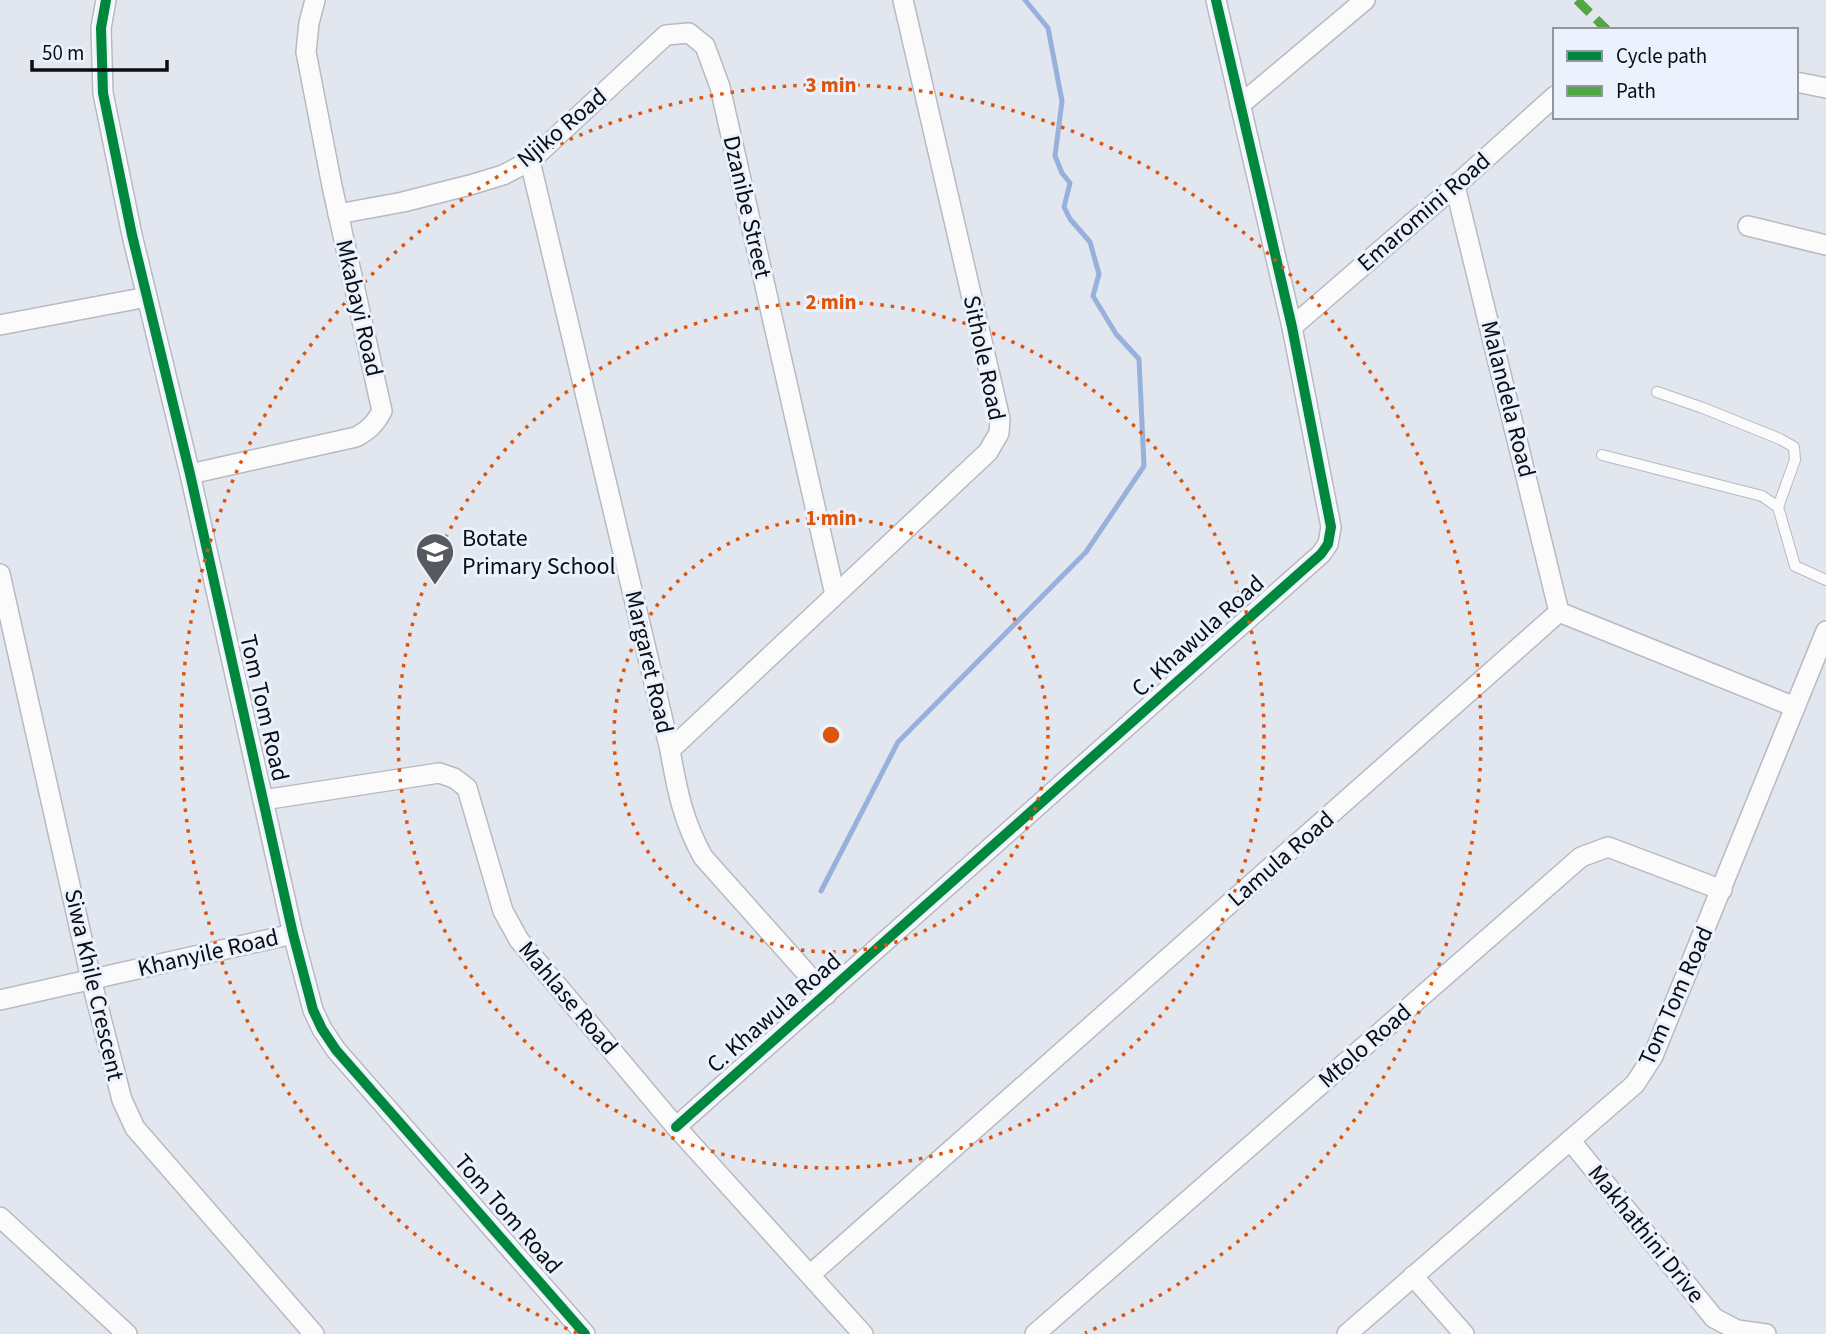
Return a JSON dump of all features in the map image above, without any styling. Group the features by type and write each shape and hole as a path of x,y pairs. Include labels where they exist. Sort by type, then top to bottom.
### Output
{"street":[{"name":"Tom Tom Road","path":"106,0 101,28 103,93 147,297 190,474 293,934 313,1010 336,1050 585,1334"},
{"name":"Mkabayi Road","path":"190,474 356,436 368,431 382,411 338,214 306,52 315,0"},
{"name":"Sithole Road","path":"670,750 988,452 999,433 997,405 903,0"},
{"name":"C. Khawula Road","path":"676,1127 1230,636 1321,554 1328,544 1331,527 1292,327 1216,0"},
{"path":"1240,105 1365,0"},
{"name":"Njiko Road","path":"338,214 403,202 503,175 530,161 666,36 689,33"},
{"name":"Dzanibe Street","path":"689,33 705,46 720,87 835,595"},
{"path":"1798,82 1826,88"},
{"name":"Emaromini Road","path":"1292,327 1553,98"},
{"name":"Margaret Road","path":"530,161 670,750 679,802 692,838 703,857 826,995"},
{"name":"Malandela Road","path":"1455,186 1559,612"},
{"path":"1748,226 1826,245"},
{"path":"0,326 147,297"},
{"name":"Siwa Khile Crescent","path":"0,574 91,979 122,1100 135,1128 314,1334"},
{"path":"1559,612 1795,707"},
{"name":"Lamula Road","path":"811,1274 1559,612"},
{"name":"Tom Tom Road","path":"1348,1334 1635,1084 1645,1071 1722,890 1826,631"},
{"name":"Mahlase Road","path":"263,800 439,773 454,778 467,788 503,911 519,940 676,1127 863,1334"},
{"name":"Mtolo Road","path":"1035,1334 1581,857 1608,847 1722,890"},
{"name":"Khanyile Road","path":"0,1000 293,934"},
{"name":"Makhathini Drive","path":"1570,1140 1714,1318 1737,1330 1766,1334"},
{"path":"0,1217 127,1334"},
{"path":"1413,1276 1464,1334"}],"lane":[{"path":"1657,392 1703,408 1794,447 1796,460 1778,507 1795,566 1826,580"},
{"path":"1602,455 1762,496 1778,507"}],"waterway":[{"path":"821,891 898,742 1086,552 1144,466 1139,359 1116,334 1093,296 1099,274 1090,242 1070,219 1064,207 1070,183 1062,173 1055,156 1062,101 1048,28 1025,0"}],"marked path":[{"path":"1577,0 1605,28"}],"cycle path":[{"path":"106,0 101,28 103,93 132,235 190,474 293,934 313,1010 336,1050 585,1334"},
{"path":"676,1127 1321,554 1328,544 1331,527 1292,327 1216,0"}],"place":[{"name":"Botate Primary School","path":"435,586"}]}
